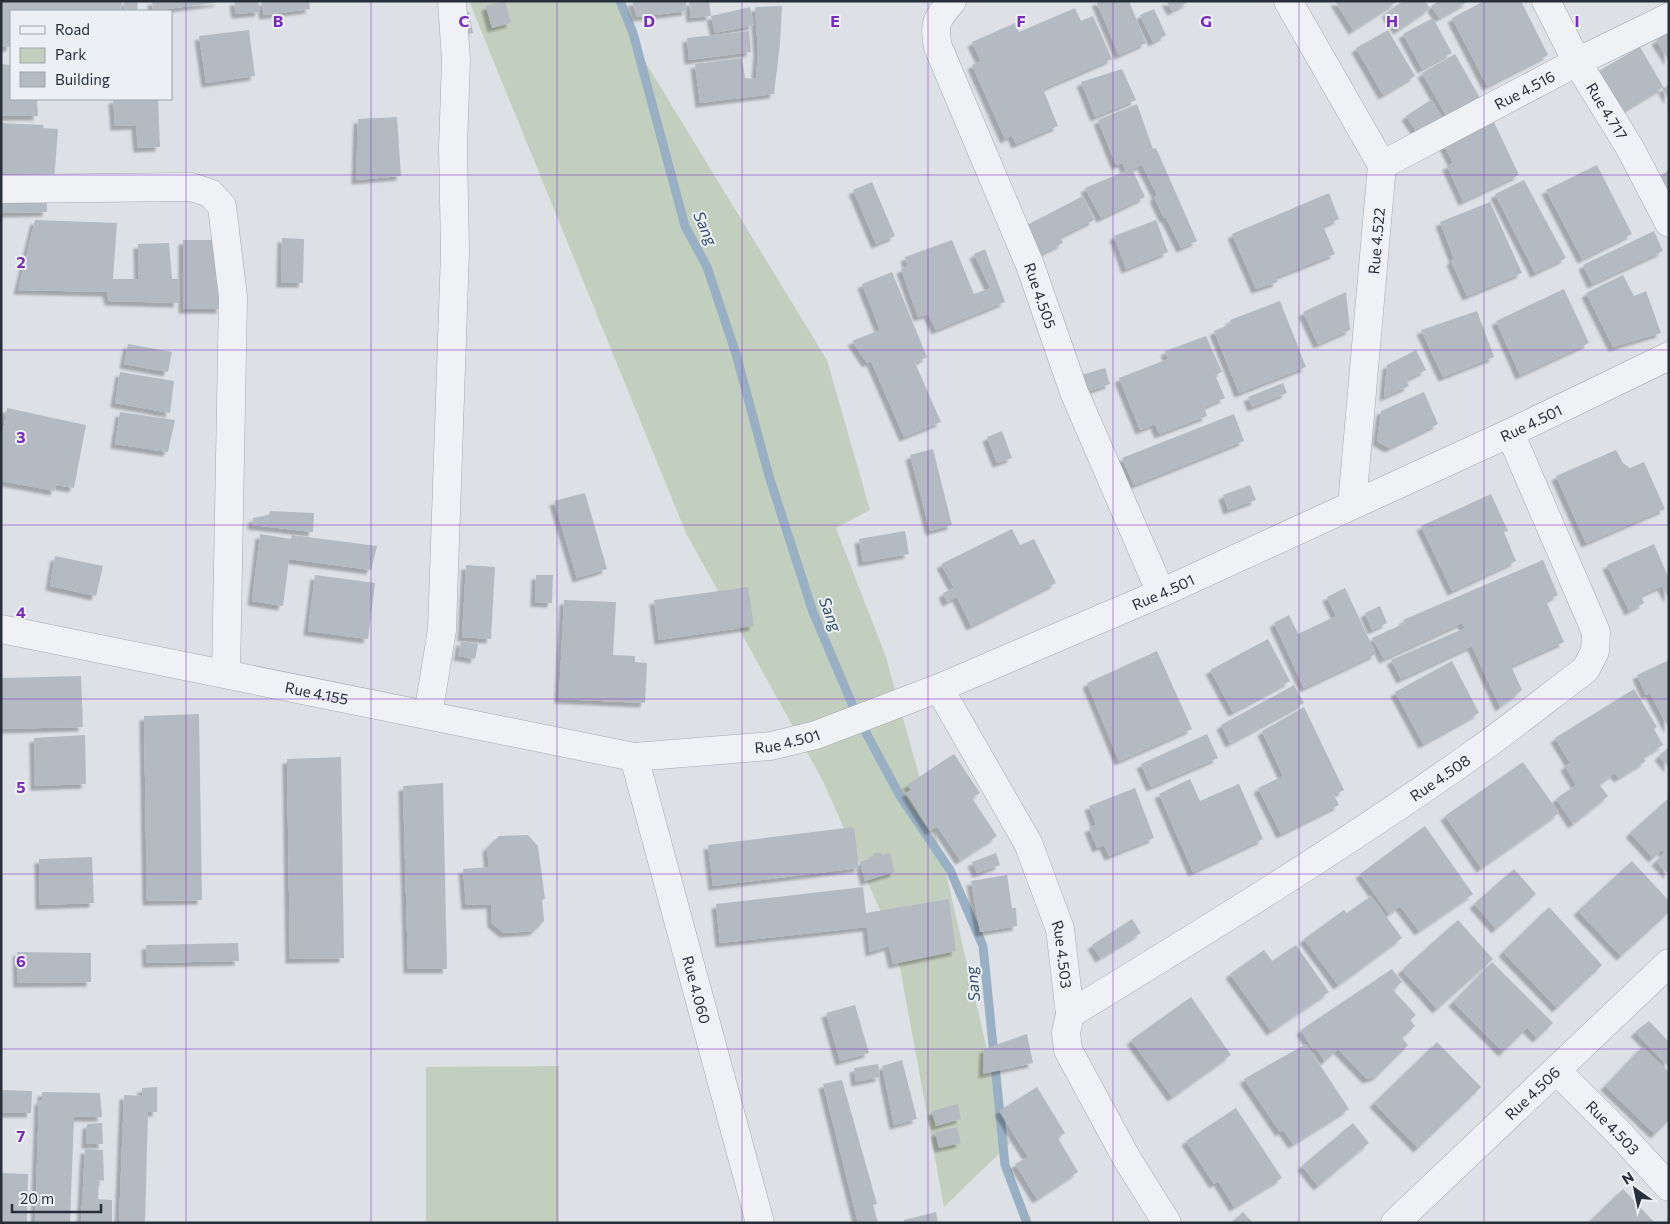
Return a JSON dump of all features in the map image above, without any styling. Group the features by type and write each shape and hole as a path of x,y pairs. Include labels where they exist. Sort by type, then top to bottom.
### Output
{"street":[{"path":"428,715 442,630 454,282 453,148 456,60 452,1"},
{"name":"Rue 4.505","path":"952,1 939,17 934,29 938,47 1030,265 1074,392 1161,593"},
{"path":"1288,1 1382,165"},
{"name":"Rue 4.717","path":"1546,1 1577,62 1630,148 1669,223"},
{"name":"Rue 4.516","path":"1382,165 1577,62 1669,17"},
{"name":"Rue 4.522","path":"1352,505 1382,165"},
{"path":"1,189 191,187 210,193 222,206 233,297 226,674"},
{"name":"Rue 4.501","path":"634,757 771,746 816,735 939,688 1161,593 1510,433 1669,356"},
{"name":"Rue 4.508","path":"1070,1014 1242,909 1367,828 1476,753 1586,669 1595,651 1596,632 1510,433"},
{"name":"Rue 4.155","path":"1,629 634,757"},
{"name":"Rue 4.503","path":"939,688 1028,843 1060,929 1070,1014 1066,1033 1068,1050 1127,1159 1166,1223"},
{"name":"Rue 4.060","path":"634,757 760,1223"},
{"name":"Rue 4.506","path":"1395,1223 1669,963"},
{"name":"Rue 4.503","path":"1556,1070 1620,1134 1669,1187"}],"green space":[{"path":"469,1 624,1 630,37 827,360 870,510 836,528 886,657 944,865 1009,1144 944,1207 896,946 823,781 686,533"},
{"path":"559,1066 559,1223 426,1223 426,1067"}],"building":[{"path":"1,1 122,1 121,10 10,10 10,47 1,47"},
{"path":"124,1 138,1 137,10 123,10"},
{"path":"152,1 219,1 160,10 153,10"},
{"path":"234,1 258,1 260,12 236,14"},
{"path":"261,1 309,1 310,9 264,15"},
{"path":"505,1 511,23 492,28 486,6"},
{"path":"632,1 686,1 687,11 637,17"},
{"path":"689,1 709,1 711,16 691,18"},
{"path":"1096,1 1129,1 1146,43 1119,55"},
{"path":"1166,1 1190,1 1172,11"},
{"path":"1335,1 1398,1 1353,30"},
{"path":"1403,1 1425,1 1430,8 1398,30 1386,13"},
{"path":"1439,1 1469,1 1439,18 1431,6"},
{"path":"1484,1 1521,1 1548,55 1487,86 1452,18"},
{"path":"782,6 774,94 700,103 695,64 742,58 745,78 756,79 758,51 755,7"},
{"path":"750,7 754,25 715,33 711,16"},
{"path":"1075,8 1081,21 1093,16 1112,59 1043,89 1058,126 1016,144 1012,135 1005,139 972,65 981,61 972,42 1015,23 1019,32"},
{"path":"1154,9 1166,35 1153,42 1140,15"},
{"path":"469,12 473,33 461,35 457,14"},
{"path":"1433,18 1452,53 1422,69 1403,34"},
{"path":"249,30 255,76 206,83 199,36"},
{"path":"1388,30 1415,76 1383,95 1356,48"},
{"path":"749,31 751,52 689,60 687,38"},
{"path":"1669,32 1669,61 1656,40"},
{"path":"1640,47 1664,88 1669,85 1669,100 1662,88 1615,116 1592,75"},
{"path":"1455,54 1480,98 1447,117 1422,73"},
{"path":"1,64 10,65 10,100 37,100 38,116 1,116"},
{"path":"1122,69 1136,100 1095,117 1081,82"},
{"path":"113,100 158,100 160,147 138,148 136,125 115,126"},
{"path":"1431,100 1443,118 1418,134 1406,116"},
{"path":"1137,104 1153,149 1156,148 1197,241 1181,248 1154,197 1157,195 1142,165 1132,169 1145,197 1101,218 1085,188 1126,171 1123,163 1116,165 1098,120"},
{"path":"397,117 401,176 356,180 358,119"},
{"path":"1493,120 1519,175 1463,201 1447,166 1453,163 1444,145"},
{"path":"1,123 44,125 43,128 58,129 54,182 1,183"},
{"path":"1597,165 1632,234 1582,259 1546,190"},
{"path":"1669,170 1669,194 1658,177"},
{"path":"1524,180 1566,258 1535,273 1495,194"},
{"path":"872,182 895,236 876,244 853,190"},
{"path":"1,192 47,192 47,212 1,213"},
{"path":"1329,193 1339,219 1323,226 1335,254 1276,277 1278,282 1256,289 1232,234"},
{"path":"1083,196 1094,220 1060,237 1063,243 1041,254 1027,225"},
{"path":"1490,202 1522,273 1467,296 1451,261 1454,259 1440,222"},
{"path":"35,220 117,223 113,279 139,279 138,244 169,243 172,279 178,279 178,303 109,301 107,292 18,290"},
{"path":"1156,220 1168,252 1126,269 1114,236"},
{"path":"1654,231 1663,251 1592,284 1583,265"},
{"path":"282,238 304,239 303,283 281,283"},
{"path":"183,240 220,240 221,309 183,309"},
{"path":"952,240 974,294 990,288 974,254 985,249 1005,302 936,330 928,314 918,317 901,269 908,266 905,257"},
{"path":"892,272 927,357 915,363 941,422 904,437 871,361 867,363 852,341 880,330 862,284"},
{"path":"1623,275 1634,296 1646,291 1661,333 1613,347 1586,293"},
{"path":"1564,289 1589,343 1520,375 1496,321"},
{"path":"1346,292 1350,330 1318,344 1303,312"},
{"path":"1280,301 1306,367 1239,393 1214,331 1231,324 1230,320"},
{"path":"1477,311 1494,357 1443,377 1421,330"},
{"path":"1206,336 1222,372 1215,375 1225,398 1204,407 1207,416 1159,434 1155,424 1140,430 1119,378 1168,359 1165,351"},
{"path":"128,344 172,352 168,372 124,364"},
{"path":"1416,350 1426,370 1406,380 1409,386 1384,397 1387,365"},
{"path":"1105,368 1110,384 1081,394 1075,377"},
{"path":"120,372 174,381 170,413 115,403"},
{"path":"1283,383 1287,393 1252,407 1248,397"},
{"path":"1424,392 1438,424 1389,448 1377,441 1381,411"},
{"path":"7,408 86,425 74,488 56,485 55,491 1,481 1,442"},
{"path":"120,412 175,420 168,452 115,444"},
{"path":"1234,414 1244,441 1134,485 1122,458"},
{"path":"1002,431 1012,458 997,463 987,437"},
{"path":"933,449 952,525 930,531 910,455"},
{"path":"1616,450 1623,463 1630,468 1644,462 1665,509 1586,543 1556,476"},
{"path":"1250,485 1256,500 1228,510 1223,495"},
{"path":"585,493 607,569 577,578 554,501"},
{"path":"1491,494 1508,531 1504,532 1516,561 1452,591 1421,526"},
{"path":"270,511 314,513 313,532 252,525 253,518 269,515"},
{"path":"1012,529 1020,545 1034,539 1056,583 971,626 957,597 947,602 943,593 954,588 941,564"},
{"path":"905,531 909,554 863,562 859,539"},
{"path":"260,534 291,539 292,535 377,546 371,570 289,559 283,606 252,601"},
{"path":"1654,544 1669,579 1669,599 1662,586 1641,595 1644,603 1629,611 1607,565"},
{"path":"55,556 103,566 96,596 50,586"},
{"path":"1543,560 1558,595 1546,601 1564,642 1511,666 1522,690 1500,707 1472,646 1401,679 1391,660 1465,628 1462,623 1384,659 1372,638 1405,623 1403,620"},
{"path":"466,565 495,567 491,639 462,637"},
{"path":"315,575 375,583 368,639 308,631"},
{"path":"536,575 553,575 552,603 535,602"},
{"path":"748,587 754,626 659,640 654,600"},
{"path":"1345,588 1376,654 1304,688 1274,623 1289,615 1298,634 1336,616 1327,597"},
{"path":"564,600 616,602 613,655 635,656 635,662 647,663 645,703 559,699"},
{"path":"1380,606 1387,623 1372,630 1365,613"},
{"path":"1268,639 1290,681 1233,712 1210,670"},
{"path":"461,641 478,644 475,659 458,656"},
{"path":"1157,651 1192,729 1119,761 1087,683"},
{"path":"1669,660 1669,729 1650,693 1646,695 1637,675"},
{"path":"1452,661 1479,713 1423,744 1395,692"},
{"path":"81,676 83,727 1,729 1,678"},
{"path":"1294,685 1304,703 1230,743 1221,725"},
{"path":"1634,689 1657,727 1654,729 1663,745 1643,757 1646,761 1618,778 1615,773 1599,784 1608,796 1573,824 1556,799 1576,785 1565,766 1570,763 1555,738"},
{"path":"1304,707 1344,790 1334,795 1339,805 1281,834 1258,788 1283,776 1262,731"},
{"path":"199,714 202,900 147,901 144,716"},
{"path":"1207,734 1218,758 1151,787 1141,764"},
{"path":"85,735 86,784 35,786 34,738"},
{"path":"1669,747 1669,768 1659,756"},
{"path":"954,754 980,793 972,798 997,836 960,860 937,826 930,831 906,793 911,790 907,785"},
{"path":"341,757 344,958 290,959 287,759"},
{"path":"1523,762 1559,813 1481,868 1445,816"},
{"path":"1190,779 1200,801 1239,784 1263,839 1193,872 1159,794"},
{"path":"443,783 447,969 408,969 403,786"},
{"path":"1135,788 1154,838 1109,856 1104,845 1097,848 1089,828 1096,825 1089,806"},
{"path":"1669,798 1669,875 1656,861 1665,853 1662,850 1653,858 1630,833"},
{"path":"1425,826 1473,894 1419,931 1400,906 1389,914 1360,874"},
{"path":"854,827 859,868 713,886 708,845"},
{"path":"528,835 538,846 545,899 542,900 544,921 534,931 504,933 492,923 491,904 466,905 463,869 489,867 487,848 499,836"},
{"path":"881,852 882,855 890,853 895,872 865,881 860,862 874,857 873,854"},
{"path":"996,853 1000,865 977,873 972,862"},
{"path":"92,857 94,903 40,905 39,859"},
{"path":"1632,861 1669,901 1669,912 1621,956 1578,911"},
{"path":"1514,869 1536,894 1496,929 1474,904"},
{"path":"1007,875 1012,908 1016,908 1017,926 980,932 971,881"},
{"path":"863,887 866,913 949,899 956,951 893,964 889,946 870,952 867,927 720,943 716,904"},
{"path":"1371,896 1402,938 1338,985 1304,939 1344,910 1347,913"},
{"path":"1549,907 1602,965 1557,1008 1503,952"},
{"path":"1132,919 1141,933 1100,958 1092,945"},
{"path":"1458,920 1493,959 1437,1009 1402,970"},
{"path":"238,943 239,961 147,963 146,945"},
{"path":"1296,945 1329,992 1271,1031 1230,974 1264,950 1272,961"},
{"path":"17,952 91,953 91,982 18,983"},
{"path":"1492,962 1553,1023 1537,1038 1527,1028 1503,1052 1453,1002"},
{"path":"1392,969 1402,982 1393,990 1416,1015 1410,1020 1415,1026 1402,1038 1408,1045 1377,1076 1367,1079 1338,1049 1325,1061 1316,1048 1313,1050 1301,1030"},
{"path":"1191,997 1231,1055 1172,1097 1131,1040"},
{"path":"855,1005 869,1053 840,1061 826,1013"},
{"path":"1649,1021 1669,1042 1669,1067 1635,1032"},
{"path":"1027,1034 1033,1063 983,1074 984,1049"},
{"path":"1437,1042 1481,1087 1418,1148 1374,1103"},
{"path":"1306,1044 1349,1109 1293,1144 1283,1130 1280,1132 1244,1079"},
{"path":"1642,1047 1669,1072 1669,1120 1655,1134 1605,1086"},
{"path":"902,1060 917,1119 894,1125 882,1066"},
{"path":"878,1064 880,1077 856,1082 854,1068"},
{"path":"842,1080 877,1204 873,1205 878,1223 858,1223 823,1084"},
{"path":"157,1087 157,1112 148,1112 145,1223 119,1223 124,1095 142,1096 142,1088"},
{"path":"1037,1087 1065,1133 1058,1138 1078,1172 1037,1199 1015,1164 1028,1157 999,1111"},
{"path":"1,1090 32,1091 31,1113 1,1113"},
{"path":"42,1092 100,1093 102,1117 74,1117 70,1223 35,1223 39,1100 42,1100"},
{"path":"958,1104 961,1119 936,1126 932,1111"},
{"path":"1236,1108 1282,1178 1234,1207 1218,1181 1214,1184 1186,1141"},
{"path":"102,1123 103,1144 86,1144 87,1124"},
{"path":"1353,1123 1369,1143 1318,1186 1302,1166"},
{"path":"957,1127 961,1143 939,1148 935,1132"},
{"path":"85,1149 103,1150 104,1181 99,1180 98,1199 112,1200 112,1223 81,1223"},
{"path":"1,1173 28,1174 27,1223 1,1223"},
{"path":"1623,1189 1655,1223 1588,1223"},
{"path":"936,1212 938,1223 905,1223 904,1220"},
{"path":"1243,1212 1253,1223 1231,1223"}],"waterway":[{"name":"Sang","path":"620,1 633,33 685,226 707,267 736,354 769,476 813,612 858,718 900,796 950,870 983,946 1005,1165 1027,1223"}]}
